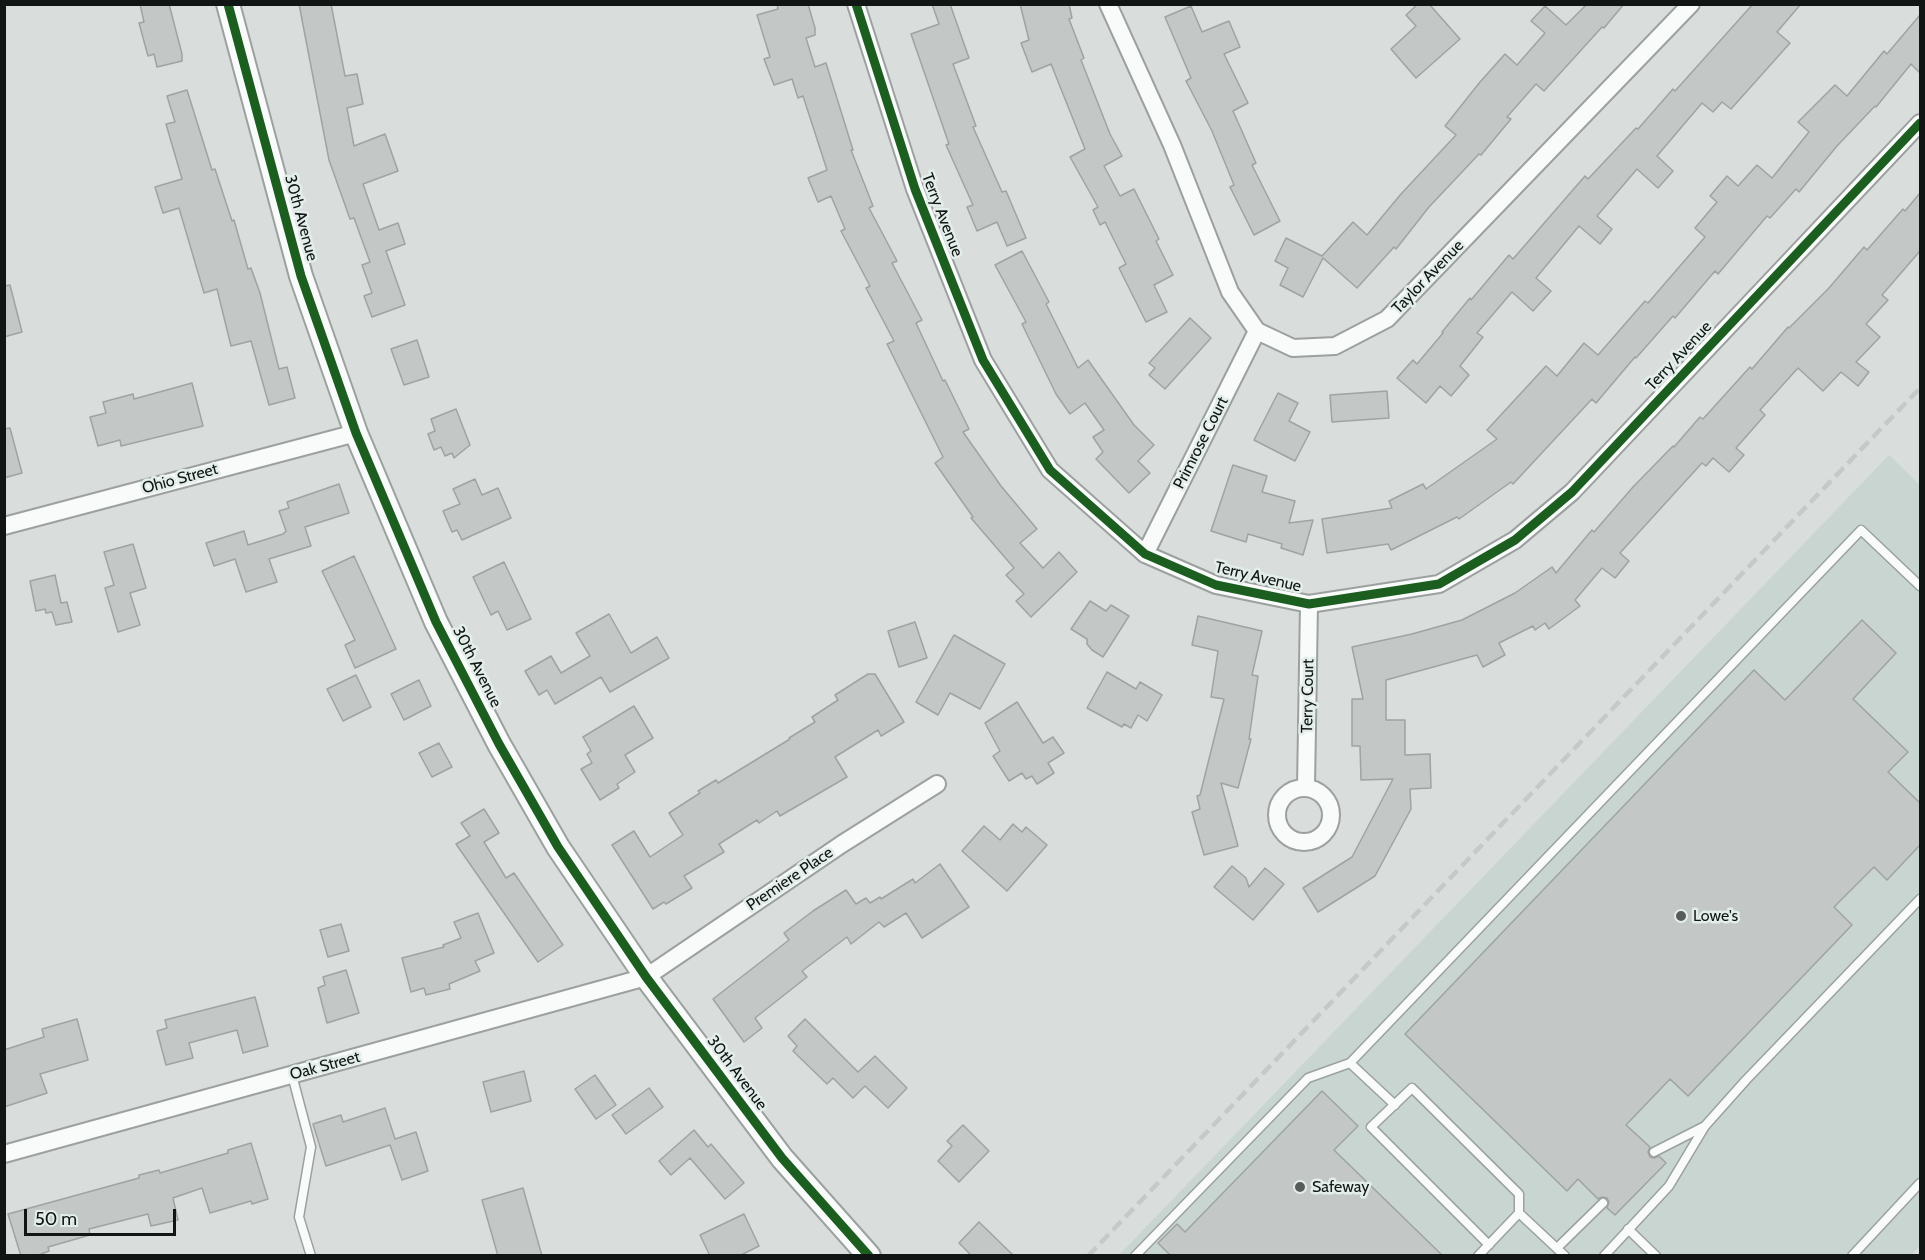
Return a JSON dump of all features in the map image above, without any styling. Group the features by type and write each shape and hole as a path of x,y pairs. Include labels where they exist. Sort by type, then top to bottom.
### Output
{"street":[{"name":"30th Avenue","path":"228,4 301,276 356,433 436,622 499,744 558,847 646,977 782,1158 869,1256"},
{"name":"Terry Avenue","path":"856,4 915,189 982,360 1050,470 1145,554 1216,585 1309,604 1439,584 1515,540 1572,492 1920,123"},
{"path":"1108,4 1172,146 1230,292 1257,331"},
{"name":"Taylor Avenue","path":"1257,331 1293,348 1335,346 1387,319 1691,4"},
{"name":"Primrose Court","path":"1145,554 1257,331"},
{"name":"Ohio Street","path":"4,526 356,433"},
{"name":"Terry Court","path":"1306,787 1309,604"},
{"name":"Premiere Place","path":"646,977 842,844 937,784"},
{"name":"Oak Street","path":"4,1154 646,977"}],"lane":[{"path":"1135,1256 1308,1078 1350,1063 1861,530 1920,586"},
{"path":"1604,1256 1669,1186 1706,1126 1746,1080 1920,899"},
{"path":"1350,1063 1395,1105"},
{"path":"292,1075 311,1147 299,1217 311,1256"},
{"path":"1478,1256 1489,1245 1519,1212 1519,1194 1412,1088 1371,1127 1489,1245"},
{"path":"1654,1152 1706,1126"},
{"path":"1852,1256 1920,1184"},
{"path":"1557,1248 1603,1203"},
{"path":"1519,1212 1565,1256"},
{"path":"1628,1229 1656,1256"}],"shaded area":[{"path":"1889,455 1920,485 1920,1246 1911,1255 1118,1256"}],"building":[{"path":"140,4 169,4 182,61 157,67 154,54 148,56 139,23 144,22"},
{"path":"299,4 331,4 345,76 357,74 363,104 347,108 354,146 385,134 398,171 363,184 379,230 398,223 405,244 386,251 405,305 372,317 364,296 372,293 362,265 370,262 354,218 350,219 329,160"},
{"path":"777,4 808,4 815,35 806,38 815,67 826,63 853,150 851,150 873,206 869,208 897,261 892,263 922,320 916,323 969,429 963,432 1001,486 1037,529 1020,543 1043,568 1059,552 1077,572 1031,617 1016,601 1024,594 1006,575 1014,568 971,518 973,517 935,463 943,457 887,344 894,341 866,288 870,286 841,231 845,229 831,196 818,202 808,178 827,170 803,96 798,98 792,79 774,85 764,59 770,57 757,15 778,9"},
{"path":"932,4 950,4 969,58 953,64 976,126 973,127 1002,192 1006,191 1026,238 1007,246 997,222 977,231 967,207 973,205 946,145 949,144 911,34 939,24"},
{"path":"1020,4 1069,4 1072,18 1069,19 1084,58 1081,60 1110,134 1122,156 1104,166 1120,196 1134,189 1159,239 1156,241 1173,275 1154,285 1167,312 1146,322 1119,268 1126,264 1105,222 1100,225 1093,210 1098,207 1070,157 1085,149 1051,64 1032,72 1021,43 1029,40"},
{"path":"1418,4 1429,4 1460,39 1416,78 1391,49 1416,26 1406,15"},
{"path":"1587,4 1624,4 1544,91 1536,84 1507,117 1511,119 1481,155 1479,154 1429,207 1396,249 1394,247 1357,288 1323,258 1303,297 1280,285 1288,268 1275,261 1286,238 1322,256 1353,222 1367,235 1401,194 1456,135 1445,126 1480,82 1505,54 1517,65 1545,33 1531,21 1545,6 1566,25"},
{"path":"1753,4 1801,4 1777,32 1790,43 1731,109 1722,102 1713,112 1702,103 1657,156 1673,171 1658,188 1637,169 1597,216 1612,229 1600,244 1579,226 1536,278 1551,291 1533,311 1512,292 1477,333 1483,337 1460,366 1469,375 1451,396 1440,386 1426,403 1397,378 1413,360 1417,364 1470,298 1471,300 1509,255 1513,259 1585,176 1588,179 1636,128 1638,129"},
{"path":"1191,6 1202,32 1229,21 1240,47 1224,54 1248,103 1233,111 1256,163 1252,165 1280,221 1254,235 1230,187 1234,185 1212,131 1186,81 1191,78 1165,17"},
{"path":"1920,15 1920,73 1911,64 1876,107 1837,146 1799,192 1796,189 1770,218 1767,216 1718,274 1715,271 1675,318 1673,316 1635,357 1596,403 1592,399 1513,484 1511,482 1459,519 1457,517 1391,550 1388,544 1327,553 1322,519 1392,508 1389,501 1423,484 1426,489 1497,439 1487,430 1546,366 1557,376 1584,343 1598,355 1645,301 1648,303 1705,237 1695,228 1717,202 1710,196 1727,176 1738,186 1757,165 1772,178 1809,132 1798,122 1835,85 1847,96 1884,51 1887,54"},
{"path":"187,90 212,170 215,169 232,221 234,220 248,269 251,268 260,293 279,369 287,367 295,398 269,405 251,341 231,346 217,289 204,293 179,208 163,213 155,187 182,179 166,124 175,122 167,96"},
{"path":"1920,193 1920,251 1882,295 1888,300 1866,324 1880,337 1856,362 1869,372 1858,386 1841,372 1823,391 1798,368 1760,410 1765,415 1736,448 1744,455 1729,472 1713,458 1706,466 1702,463 1620,553 1629,561 1615,578 1602,568 1575,600 1580,606 1549,629 1545,623 1535,630 1533,626 1499,643 1505,655 1483,667 1477,655 1386,680 1386,720 1405,720 1405,755 1430,754 1431,788 1410,789 1411,809 1375,876 1318,912 1303,888 1352,857 1393,779 1361,780 1360,746 1352,746 1352,699 1363,699 1352,647 1462,620 1515,593 1552,567 1556,573 1592,530 1594,532 1633,487 1674,447 1700,417 1703,419 1750,367 1752,369 1788,327 1829,288 1864,247 1867,250"},
{"path":"1022,251 1049,302 1046,304 1078,368 1088,360 1134,425 1154,445 1138,461 1150,473 1129,493 1096,459 1103,452 1093,437 1104,430 1085,403 1070,414 1056,394 1022,324 1026,322 995,265"},
{"path":"10,285 22,332 4,337 4,286"},
{"path":"1190,318 1211,338 1165,389 1149,375 1155,368 1149,363"},
{"path":"417,340 429,377 404,385 391,349"},
{"path":"192,383 203,426 121,446 120,440 98,446 90,417 106,413 103,402 133,394 134,399"},
{"path":"1387,391 1389,418 1332,422 1330,395"},
{"path":"1278,393 1298,403 1289,421 1310,432 1295,461 1254,440"},
{"path":"456,409 470,445 454,458 452,453 445,456 441,447 434,450 428,434 435,431 431,419"},
{"path":"10,428 22,473 4,478 4,429"},
{"path":"1233,465 1267,476 1262,492 1295,501 1289,523 1313,520 1303,555 1281,548 1282,544 1248,534 1246,542 1211,531"},
{"path":"475,479 482,495 498,488 511,518 462,540 457,530 452,532 443,511 460,504 453,489"},
{"path":"339,484 349,513 305,527 311,546 269,559 277,582 246,592 235,559 214,566 206,543 244,531 248,545 283,534 286,531 279,511 289,508 287,502"},
{"path":"133,544 146,588 130,593 140,625 118,632 105,588 114,585 104,552"},
{"path":"354,556 396,649 355,668 345,645 355,640 322,571"},
{"path":"504,562 531,619 507,630 498,611 491,615 473,577"},
{"path":"55,575 61,603 67,602 72,622 56,625 52,612 46,613 45,609 36,611 30,581"},
{"path":"1090,601 1106,611 1111,605 1129,616 1103,657 1092,650 1087,644 1087,639 1071,629"},
{"path":"609,614 631,653 657,637 669,658 610,692 601,677 555,704 547,690 539,695 525,671 551,656 561,673 590,656 576,633"},
{"path":"1198,616 1262,631 1252,675 1258,676 1249,739 1251,739 1238,788 1221,783 1238,846 1204,855 1192,812 1200,809 1197,796 1200,795 1224,699 1211,697 1218,651 1192,645"},
{"name":"Lowe's","path":"1862,620 1896,653 1853,699 1908,752 1888,772 1920,803 1920,845 1887,880 1874,867 1834,907 1852,925 1688,1096 1670,1079 1626,1125 1650,1147 1648,1152 1650,1157 1659,1156 1666,1163 1615,1215 1607,1208 1609,1202 1607,1198 1598,1199 1578,1179 1567,1191 1405,1034 1754,670 1785,700"},
{"path":"915,622 927,658 899,667 888,631"},
{"path":"954,635 1005,664 980,709 950,693 938,715 916,702"},
{"path":"1107,672 1136,689 1140,682 1162,695 1147,721 1138,715 1131,728 1124,724 1122,727 1087,708"},
{"path":"868,674 875,674 904,722 881,736 878,730 835,757 847,777 780,816 777,811 759,823 757,820 719,844 724,852 684,876 692,888 653,909 612,845 634,831 650,857 683,835 669,813 700,793 698,791 716,780 718,783 815,722 812,717 838,700 835,695"},
{"path":"356,675 371,707 343,721 327,689"},
{"path":"419,680 431,706 404,720 391,694"},
{"path":"1017,702 1043,743 1053,737 1064,753 1048,763 1054,773 1037,784 1032,776 1026,779 1022,773 1009,781 993,756 1000,751 985,723"},
{"path":"634,706 653,738 625,755 635,772 617,784 619,788 600,800 581,769 592,763 587,754 591,751 583,737"},
{"path":"439,743 452,767 432,777 419,753"},
{"path":"484,809 499,833 484,842 506,878 514,873 563,945 538,962 456,844 470,836 461,823"},
{"path":"1013,824 1022,832 1026,827 1047,845 1007,891 962,851 984,826 1000,840"},
{"path":"940,864 969,907 922,938 906,913 884,927 879,922 851,944 847,937 802,971 807,977 755,1018 762,1028 744,1042 713,999 789,940 784,933 846,890 856,904 866,898 870,903 880,897 881,899 913,879 915,883"},
{"path":"1232,866 1246,878 1249,887 1265,868 1284,884 1253,920 1214,887"},
{"path":"478,913 494,953 475,961 480,971 449,984 450,989 426,995 424,988 411,992 402,958 444,947 443,945 461,938 454,922"},
{"path":"341,924 349,951 328,957 320,930"},
{"path":"346,970 359,1013 327,1023 318,988 325,985 323,977"},
{"path":"255,997 268,1046 243,1053 237,1030 189,1043 193,1058 166,1065 157,1031 167,1028 165,1020"},
{"path":"77,1019 88,1060 40,1074 47,1093 4,1107 4,1050 44,1037 42,1029"},
{"path":"805,1019 858,1072 875,1056 907,1088 888,1108 865,1086 853,1098 833,1078 827,1084 793,1051 797,1046 788,1036"},
{"path":"524,1071 531,1101 491,1112 483,1082"},
{"path":"595,1075 616,1105 596,1119 575,1089"},
{"path":"649,1088 663,1107 626,1134 612,1115"},
{"name":"Safeway","path":"1322,1091 1358,1126 1334,1150 1443,1256 1171,1256 1158,1243 1177,1224 1185,1232"},
{"path":"385,1108 395,1139 416,1132 428,1171 402,1180 390,1145 326,1166 313,1124 341,1115 343,1122"},
{"path":"963,1125 989,1151 959,1182 938,1161 952,1146 947,1141"},
{"path":"694,1130 708,1147 711,1144 744,1183 725,1199 690,1158 671,1175 659,1161"},
{"path":"251,1143 268,1199 252,1204 251,1201 210,1213 202,1188 173,1198 178,1220 151,1226 148,1214 89,1229 90,1235 48,1247 49,1251 36,1256 21,1256 8,1214 139,1178 139,1175 159,1170 160,1173 228,1153 228,1150"},
{"path":"523,1188 542,1256 498,1256 482,1200"},
{"path":"744,1214 759,1246 739,1256 710,1256 700,1235"},
{"path":"979,1222 1014,1256 972,1256 959,1243"}],"railway":[{"path":"1088,1256 1920,388"}],"cycle path":[{"path":"228,4 301,276 356,433 436,622 499,744 558,847 646,977 782,1158 869,1256"},
{"path":"856,4 915,189 983,360 1050,470 1145,554 1216,585 1309,604 1439,584 1515,540 1572,492 1920,123"}],"place":[{"name":"Lowe's","path":"1681,916"},
{"name":"Safeway","path":"1300,1187"}]}
